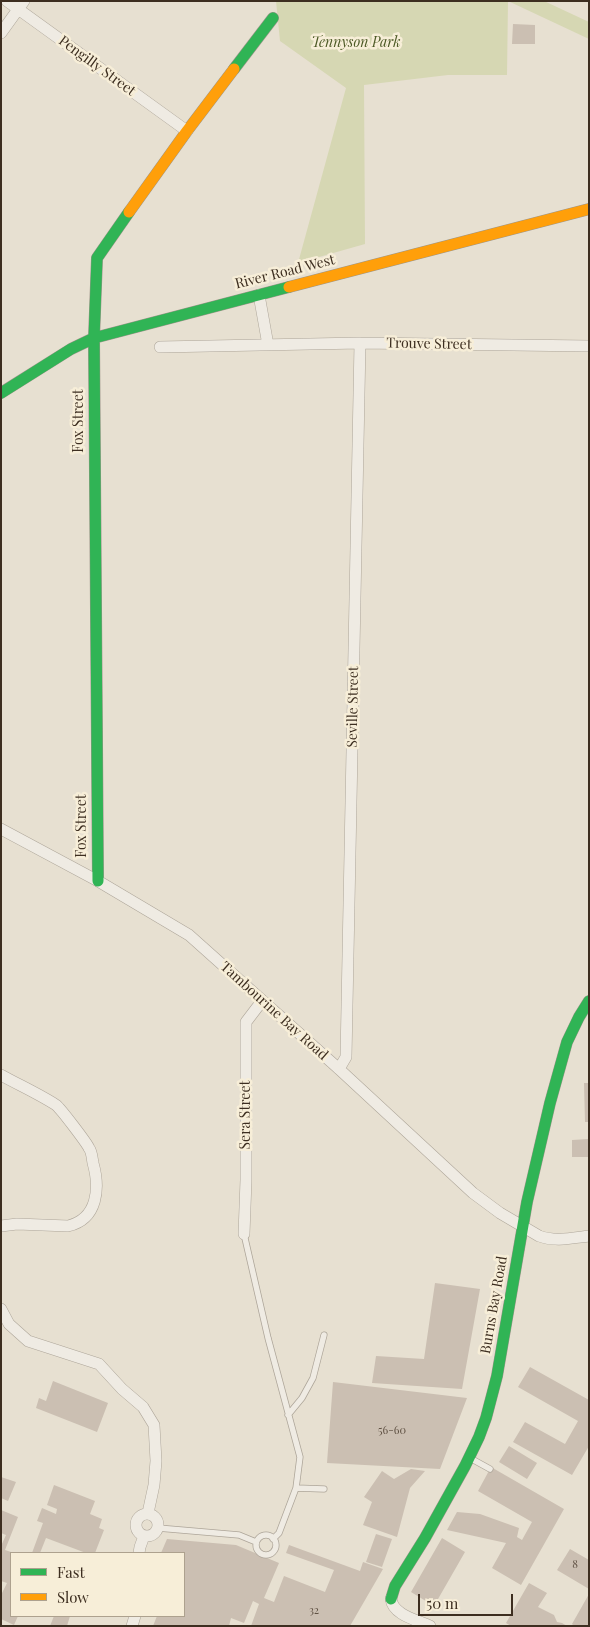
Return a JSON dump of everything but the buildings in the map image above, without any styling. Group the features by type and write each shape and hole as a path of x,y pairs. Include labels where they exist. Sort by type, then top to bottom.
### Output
{"street":[{"name":"Pengilly Street","path":"7,1 21,5 187,132"},
{"path":"1,33 21,5"},
{"name":"Fox Street","path":"98,881 94,338 97,258 187,132 273,18"},
{"name":"River Road West","path":"1,393 71,349 94,338 589,209"},
{"path":"259,295 268,345"},
{"name":"Trouve Street","path":"160,347 360,343 589,346"},
{"name":"Seville Street","path":"339,1070 346,1057 360,343"},
{"name":"Tambourine Bay Road","path":"1,829 98,881 189,935 473,1193 500,1213 539,1236 552,1240 589,1236"},
{"name":"Sera Street","path":"244,1234 246,1022 262,1001"},
{"name":"Burns Bay Road","path":"430,1626 401,1613 394,1608 391,1599 395,1586 432,1525 469,1458 479,1437 492,1400 522,1227 550,1103 563,1052 579,1017 589,1001"},
{"path":"1,1075 57,1106 90,1148 97,1184 94,1203 89,1214 74,1225 17,1224 1,1226"},
{"path":"1,1309 9,1324 28,1341 99,1364 122,1389 143,1406 154,1425 156,1461 154,1485 148,1513"},
{"path":"148,1513 156,1518 158,1528 152,1535 144,1536 138,1532 135,1525 138,1517 148,1513"},
{"path":"139,1552 144,1536"}],"lane":[{"path":"244,1234 268,1338 300,1457 296,1488 279,1533 273,1539"},
{"path":"288,1415 302,1398 312,1378 324,1335"},
{"path":"469,1458 490,1469"},
{"path":"296,1488 324,1489"},
{"path":"158,1528 239,1535 256,1542"},
{"path":"262,1536 270,1536 275,1542 275,1549 266,1556 258,1553 256,1542 262,1536"}],"green space":[{"name":"Tennyson Park","path":"276,1 508,1 507,75 448,75 364,85 365,244 298,263 346,88 280,41"},
{"path":"508,1 544,1 589,22 589,39"}],"traffic: fast":[{"path":"234,69 273,18"},
{"path":"98,881 94,338 97,258 129,212"},
{"path":"1,393 71,349 94,338 289,287"},
{"path":"391,1599 395,1586 425,1538 465,1466 486,1418 497,1376 527,1202 550,1103 567,1042 589,1001"}],"traffic: slow":[{"path":"129,212 234,69"},
{"path":"289,287 589,209"}]}
